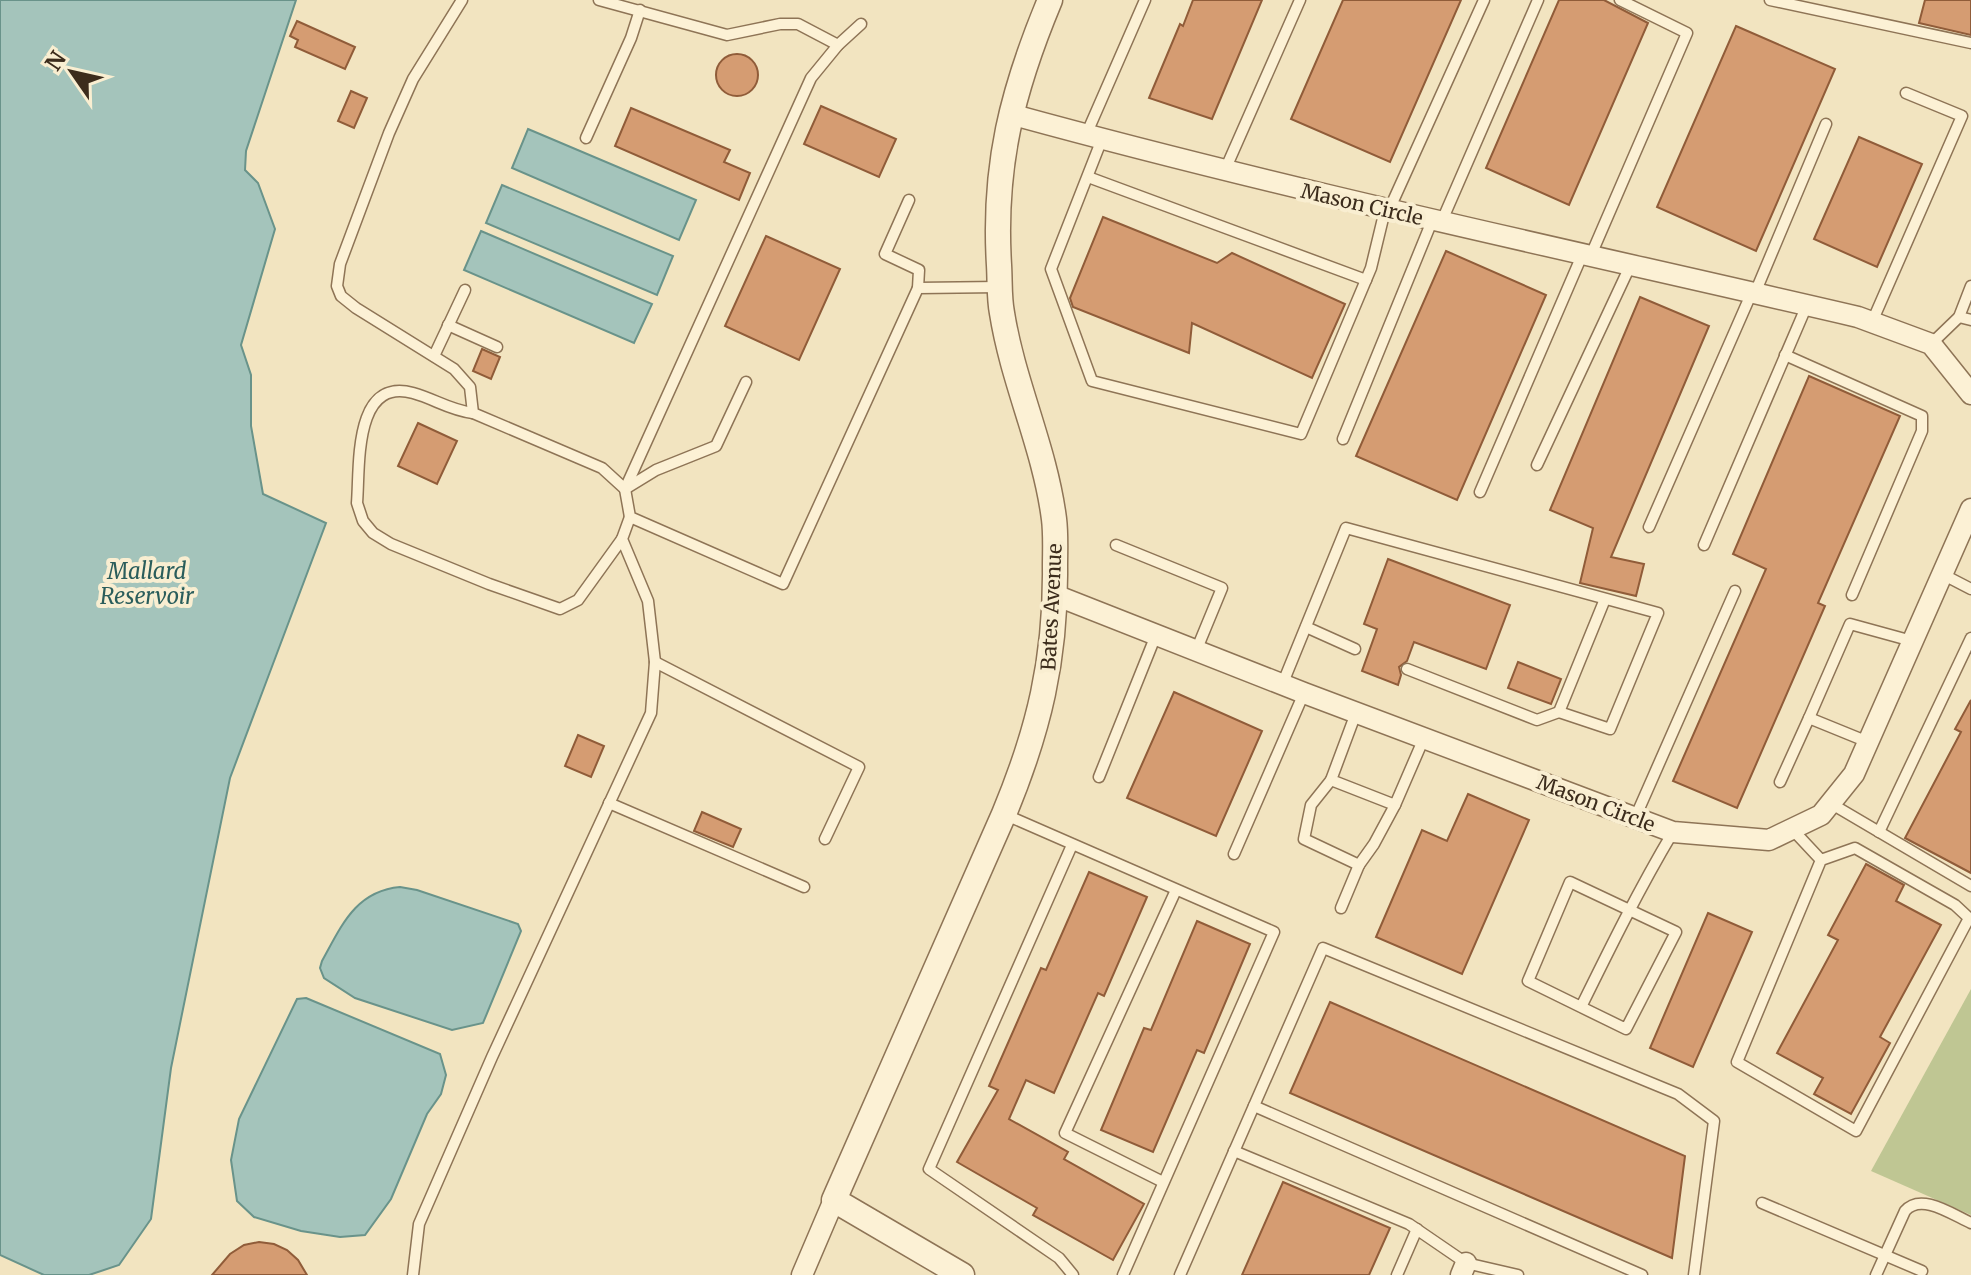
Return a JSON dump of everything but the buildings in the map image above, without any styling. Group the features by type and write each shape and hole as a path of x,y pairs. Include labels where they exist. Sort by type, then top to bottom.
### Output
{"street":[{"name":"Bates Avenue","path":"802,1275 1004,814 1043,704 1052,653 1054,520 1042,460 1002,312 997,222 1000,166 1010,114 1031,46 1050,0"},
{"name":"Mason Circle","path":"1010,114 1224,172 1807,305 1872,322 1931,344"},
{"path":"1931,344 1971,394"},
{"name":"Mason Circle","path":"1055,595 1282,685 1673,832 1769,840 1821,815 1854,774 1942,574 1964,543 1971,509"},
{"path":"834,1200 962,1275"}],"lane":[{"path":"462,0 413,79 401,106 340,264 337,286 347,302 454,369 470,387 473,413"},
{"path":"599,0 727,35 780,24 798,24 838,45"},
{"path":"1145,0 1094,137 1088,177 1051,269 1092,381 1301,434 1366,280 1387,211 1484,0"},
{"path":"1224,172 1300,0"},
{"path":"1343,439 1538,0"},
{"path":"1480,492 1687,33 1620,0"},
{"path":"1770,0 1971,43"},
{"path":"586,138 631,38 640,10"},
{"path":"625,489 602,468 473,413 452,410 413,393 394,391 381,396 370,407 364,423 357,503 358,514 373,533 391,544 560,609 578,600 622,539 630,517 625,489 811,78 838,45 861,24"},
{"path":"1872,322 1962,116 1906,93"},
{"path":"1649,527 1826,124"},
{"path":"1088,177 1366,280"},
{"path":"630,517 783,584 918,288 919,270 885,254 909,200"},
{"path":"1537,465 1631,264"},
{"path":"1931,344 1959,317 1971,286"},
{"path":"918,288 1001,287"},
{"path":"434,356 465,290"},
{"path":"1704,545 1807,305"},
{"path":"1959,317 1971,320"},
{"path":"448,325 497,347"},
{"path":"1785,355 1922,416 1922,431 1852,595"},
{"path":"625,489 656,470 716,446 746,382"},
{"path":"1282,685 1346,528 1658,613 1610,729 1559,712 1537,720 1407,669"},
{"path":"413,1275 419,1224 492,1057 651,713 655,662 648,601 622,539"},
{"path":"1116,545 1222,588 1196,651"},
{"path":"1942,574 1971,589"},
{"path":"1635,818 1735,591"},
{"path":"1559,712 1605,599"},
{"path":"1780,782 1850,624 1912,641"},
{"path":"1306,627 1355,649"},
{"path":"1099,777 1156,635"},
{"path":"1879,832 1971,638"},
{"path":"655,662 859,767 825,839"},
{"path":"1234,854 1304,693"},
{"path":"1356,713 1331,780 1311,805 1304,839 1359,865"},
{"path":"1809,718 1868,742"},
{"path":"1341,908 1359,865 1395,805 1424,738"},
{"path":"1331,780 1395,805"},
{"path":"609,803 804,887"},
{"path":"1830,803 1971,886"},
{"path":"1004,814 1274,932 1123,1275"},
{"path":"1792,829 1821,860"},
{"path":"1581,1007 1629,910 1673,832"},
{"path":"1072,845 929,1169 1059,1258 1073,1275"},
{"path":"1855,848 1955,905 1969,918 1856,1131 1737,1062 1821,860 1855,848"},
{"path":"1570,882 1629,910 1676,932 1626,1029 1528,981 1570,882"},
{"path":"1163,1182 1065,1133 1176,890"},
{"path":"1180,1275 1323,948 1678,1094 1714,1121 1694,1275"},
{"path":"1254,1106 1642,1275"},
{"path":"1234,1151 1417,1229 1464,1269 1518,1275"},
{"path":"1762,1203 1922,1271"},
{"path":"1876,1275 1911,1204 1929,1205 1971,1223"},
{"path":"1397,1275 1417,1229"}],"green space":[{"path":"1971,989 1971,1215 1871,1171"}],"water":[{"name":"Mallard Reservoir","path":"0,0 296,0 246,151 245,170 258,183 275,229 241,345 251,375 251,426 263,494 326,523 230,778 171,1068 151,1219 119,1265 89,1275 44,1275 0,1255"},
{"path":"528,129 696,200 679,240 512,168"},
{"path":"502,185 673,256 657,295 486,223"},
{"path":"481,231 652,304 634,343 464,270"},
{"path":"400,887 518,924 521,931 483,1023 452,1030 355,998 324,978 320,968 322,961 351,913 372,895"},
{"path":"306,998 440,1054 446,1075 441,1094 427,1114 391,1199 365,1235 340,1237 301,1231 254,1217 237,1201 231,1160 239,1119 297,999"}]}
